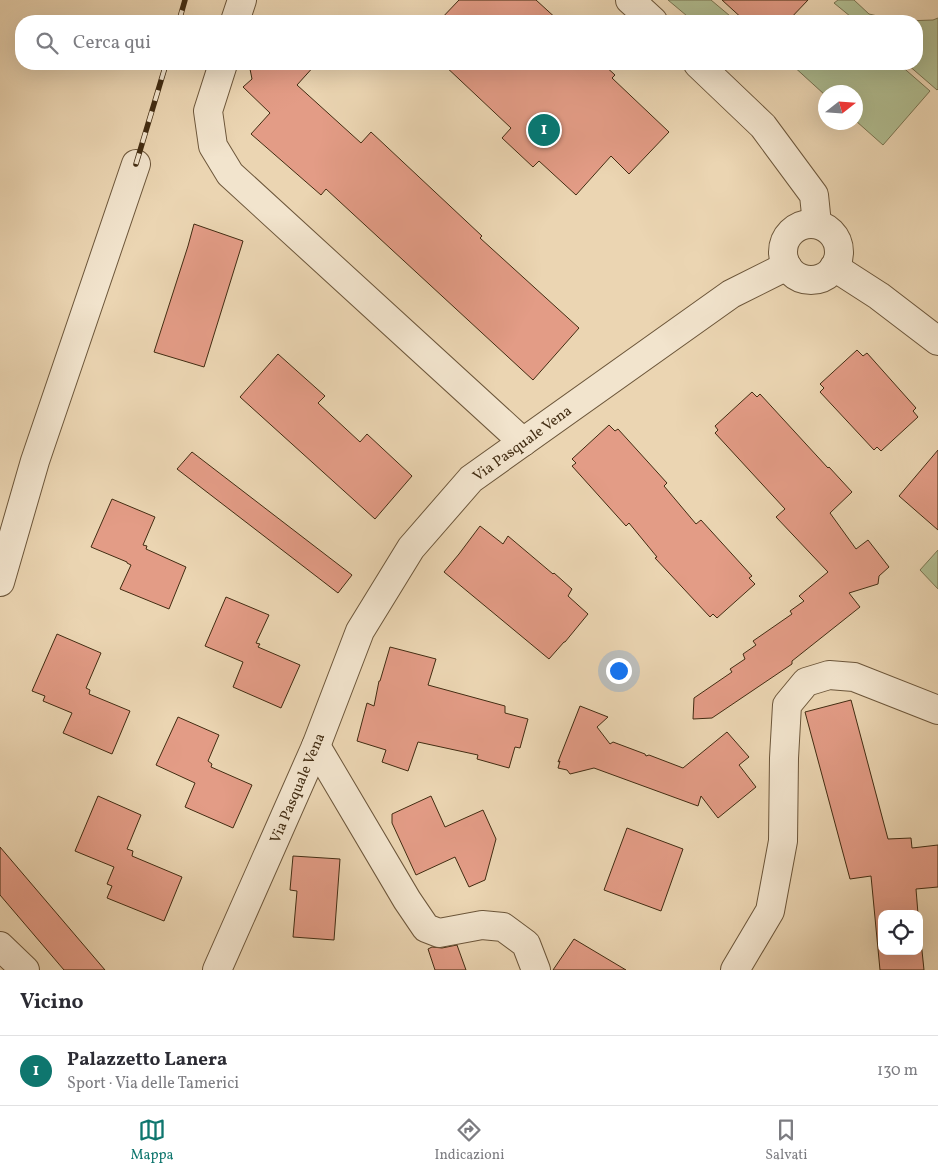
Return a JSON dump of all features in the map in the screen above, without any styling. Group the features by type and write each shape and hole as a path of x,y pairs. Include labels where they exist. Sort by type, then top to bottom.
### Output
{"street":[{"path":"237,15 242,0"},
{"path":"630,0 646,15"},
{"path":"221,70 208,112 213,146 230,174 522,442"},
{"path":"704,70 764,126 814,195 817,224"},
{"path":"0,582 35,461 136,164"},
{"path":"817,224 825,228 837,241 838,259 828,274 820,279 810,280 801,278 787,266 783,257 783,248 786,238 799,226 817,224"},
{"name":"Via Pasquale Vena","path":"217,970 316,746 360,631 411,548 471,479 731,294 787,266"},
{"path":"834,267 879,296 938,341"},
{"path":"735,970 770,911 783,841 787,705 806,682 829,675 854,677 938,710"},
{"path":"316,746 407,900 426,928 439,933 482,925 503,926 526,944 536,970"},
{"path":"0,946 25,970"}],"green space":[{"path":"668,0 711,0 729,15 686,15"},
{"path":"838,0 854,0 869,14 873,15 849,15 834,3"},
{"path":"938,18 937,90 914,70 923,70 923,20"},
{"path":"798,70 906,70 930,91 883,145 863,127 863,85 818,85 818,89"},
{"path":"938,550 938,589 920,570"}],"building":[{"path":"459,0 536,0 552,15 445,15"},
{"path":"722,0 808,0 794,15 738,15"},
{"path":"250,70 311,70 297,85 361,143 371,132 482,236 480,238 579,328 533,380 326,189 321,195 251,134 270,113 243,87 252,79"},
{"path":"449,70 610,70 615,75 612,78 669,132 629,174 611,156 576,195 539,161 533,167 502,138 511,128"},
{"path":"194,224 243,241 204,367 154,352"},
{"path":"857,350 863,356 867,353 916,408 913,411 918,417 881,451 877,447 874,450 820,392 824,388 820,384"},
{"path":"278,354 325,396 318,403 360,442 367,434 412,476 375,519 240,397"},
{"path":"752,392 757,397 760,394 852,492 830,513 856,549 868,540 889,567 879,576 878,584 849,593 860,607 792,661 792,664 712,718 693,719 694,698 732,672 730,669 745,659 743,654 756,645 753,641 792,614 790,611 804,601 799,596 828,572 776,517 785,509 715,433 718,430 715,426"},
{"path":"609,425 615,431 618,429 667,483 664,486 696,524 701,520 752,576 749,578 755,584 717,618 713,614 710,617 655,558 657,557 629,523 626,526 572,466 576,463 572,459"},
{"path":"938,450 938,530 899,496"},
{"path":"192,452 352,575 338,593 177,469"},
{"path":"112,499 155,517 143,545 147,546 146,549 186,567 169,609 120,589 131,565 91,547"},
{"path":"480,526 503,544 508,536 554,573 572,589 568,596 588,614 549,659 444,572"},
{"path":"226,597 269,615 256,643 260,644 258,647 300,665 281,708 233,687 243,662 205,646"},
{"path":"57,634 101,653 86,688 90,690 89,694 130,711 112,754 63,733 72,713 43,701 45,696 32,691"},
{"path":"390,647 436,659 428,685 505,706 505,713 528,719 520,748 515,747 509,768 477,759 478,755 418,742 408,771 382,762 386,750 357,741 367,703 374,706 379,681"},
{"path":"851,700 888,839 911,838 912,848 938,845 938,887 916,889 918,910 878,910 878,949 871,876 850,879 805,712"},
{"path":"580,706 608,717 597,727 610,744 613,742 646,756 649,755 683,768 727,732 749,757 739,765 756,787 718,818 701,796 698,806 594,768 570,774 567,770 558,768 560,761 558,762"},
{"path":"178,717 219,735 208,761 212,764 211,767 252,785 233,828 185,807 195,783 156,765"},
{"path":"98,796 141,815 127,849 133,851 132,856 182,877 164,921 107,898 112,886 107,884 114,867 75,851"},
{"path":"431,796 445,827 483,810 496,839 485,880 469,887 455,857 416,875 392,823 392,814"},
{"path":"627,828 683,849 661,911 604,890"},
{"path":"0,847 105,970 64,970 0,895"},
{"path":"293,856 340,859 334,940 293,937 297,891 290,890"},
{"path":"574,939 626,970 553,970"},
{"path":"457,945 466,970 435,970 428,949"},
{"path":"879,955 922,955 924,970 880,970"}],"railway":[{"path":"181,15 185,0"},
{"path":"136,164 164,70"}],"place":[{"name":"Palazzetto Lanera","path":"544,130"}]}
